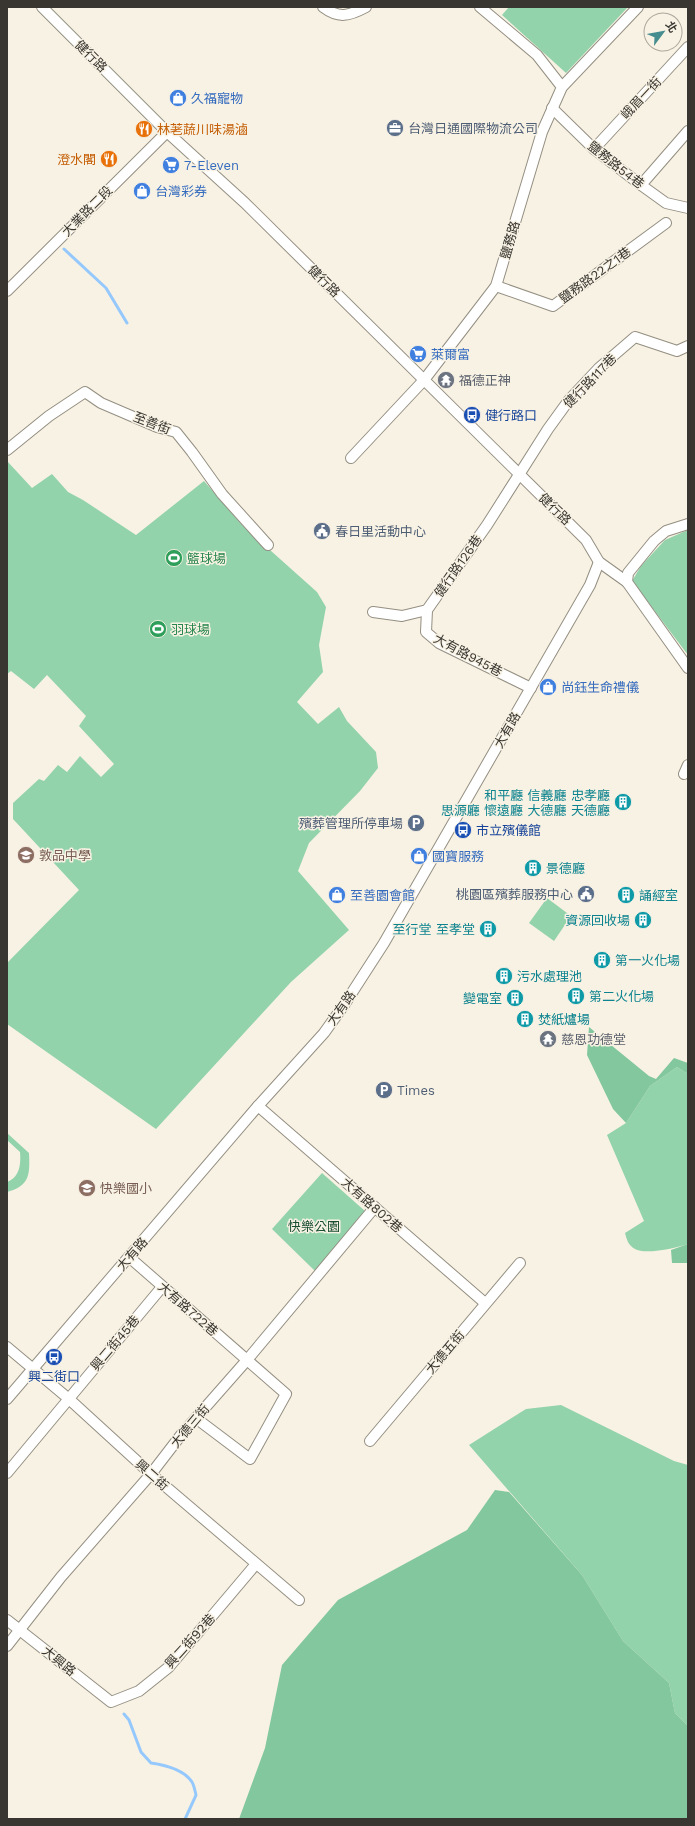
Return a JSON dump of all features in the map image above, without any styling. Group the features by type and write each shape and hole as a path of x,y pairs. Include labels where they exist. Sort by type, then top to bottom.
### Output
{"street":[{"name":"健行路","path":"42,7 168,132 245,203 586,540 599,562"},
{"path":"323,7 333,15 346,15 365,8"},
{"path":"480,7 537,55 562,87"},
{"name":"鹽務路","path":"351,458 424,380 496,286 542,132 562,87 638,7"},
{"name":"峨眉一街","path":"594,149 688,47"},
{"name":"鹽務路54巷","path":"552,108 594,149 641,185 666,203 688,208"},
{"path":"641,185 688,131"},
{"name":"大業路二段","path":"7,291 168,132"},
{"name":"鹽務路22之1巷","path":"496,286 553,306 666,223"},
{"name":"健行路117巷","path":"519,474 569,400 599,368 635,337 677,351 688,346"},
{"name":"至善街","path":"7,450 49,416 84,392 101,404 157,427 176,432 222,494 268,545"},
{"name":"健行路126巷","path":"373,612 402,616 427,610 487,525 519,474"},
{"path":"627,582 628,572 654,541 666,531 688,524"},
{"path":"599,562 627,582 688,668"},
{"name":"大有路","path":"7,1399 258,1106 324,1033 344,1005 384,943 531,688 590,585 599,562"},
{"name":"大有路945巷","path":"427,610 426,632 439,643 531,688"},
{"name":"大有路802巷","path":"258,1106 485,1303"},
{"name":"大德三街","path":"7,1646 19,1629 105,1525 247,1360 375,1207"},
{"name":"大有路722巷","path":"129,1257 286,1394 250,1459 197,1418"},
{"name":"大德五街","path":"370,1441 520,1263"},
{"name":"興二街45巷","path":"7,1473 162,1287"},
{"name":"興二街","path":"7,1347 69,1399 150,1474 299,1600"},
{"name":"興二街92巷","path":"111,1702 139,1691 169,1667 256,1564"},
{"name":"大興路","path":"7,1620 111,1702"}],"green space":[{"path":"509,7 628,7 566,73 502,15"},
{"path":"7,461 32,488 52,474 68,492 83,500 136,535 204,481 243,526 317,592 326,607 319,645 323,672 297,702 318,724 339,707 347,721 376,752 378,768 360,791 309,843 298,871 349,930 291,982 156,1129 7,1024 7,963 79,890 13,819 13,803 39,779 44,781 58,765 67,772 80,756 101,777 114,764 79,726 86,716 47,675 34,689 11,671 7,674"},
{"path":"688,530 688,655 632,581 641,566 665,540"},
{"path":"547,898 571,916 554,941 529,923"},
{"path":"589,1027 649,1076 656,1079 674,1058 688,1063 688,1074 677,1067 650,1086 626,1123 613,1109 587,1055"},
{"path":"677,1067 688,1074 688,1244 661,1250 640,1251 629,1244 625,1233 644,1221 607,1135 626,1123 650,1086"},
{"path":"7,1133 29,1153 29,1173 24,1183 7,1192 7,1182 15,1177 19,1170 20,1152 7,1140"},
{"name":"快樂公園","path":"322,1173 365,1211 315,1271 272,1229"},
{"path":"688,1244 688,1263 672,1263 671,1250"},
{"path":"561,1405 674,1461 688,1465 688,1726 675,1713 669,1683 623,1641 582,1575 469,1445 526,1409"},
{"path":"495,1490 509,1492 582,1575 623,1641 669,1683 675,1713 688,1726 688,1819 239,1819 265,1748 282,1665 338,1600 467,1530"}],"waterway":[{"path":"64,249 106,288 127,323"},
{"path":"124,1714 129,1720 141,1752 151,1763 179,1771 192,1782 196,1795 185,1819"}],"place":[{"name":"久福寵物","path":"178,98"},
{"name":"台灣日通國際物流公司","path":"395,128"},
{"name":"林荖蔬川味湯滷","path":"144,129"},
{"name":"澄水閣","path":"109,159"},
{"name":"7-Eleven","path":"171,165"},
{"name":"台灣彩券","path":"142,191"},
{"name":"萊爾富","path":"418,354"},
{"name":"福德正神","path":"446,380"},
{"name":"健行路口","path":"472,415"},
{"name":"春日里活動中心","path":"322,531"},
{"name":"籃球場","path":"174,558"},
{"name":"羽球場","path":"158,629"},
{"name":"尚鈺生命禮儀","path":"548,687"},
{"name":"和平廳 信義廳 忠孝廳 思源廳 懷遠廳 大德廳 天德廳","path":"623,802"},
{"name":"殯葬管理所停車場","path":"416,823"},
{"name":"市立殯儀館","path":"463,830"},
{"name":"敦品中學","path":"26,855"},
{"name":"國寶服務","path":"419,856"},
{"name":"景德廳","path":"533,868"},
{"name":"桃園區殯葬服務中心","path":"586,894"},
{"name":"至善園會館","path":"337,895"},
{"name":"誦經室","path":"626,895"},
{"name":"資源回收場","path":"643,920"},
{"name":"至行堂 至孝堂","path":"488,929"},
{"name":"第一火化場","path":"602,960"},
{"name":"污水處理池","path":"504,976"},
{"name":"第二火化場","path":"576,996"},
{"name":"變電室","path":"515,998"},
{"name":"焚紙爐場","path":"525,1019"},
{"name":"慈恩功德堂","path":"548,1039"},
{"name":"Times","path":"384,1090"},
{"name":"快樂國小","path":"87,1188"},
{"name":"興二街口","path":"54,1357"}]}
